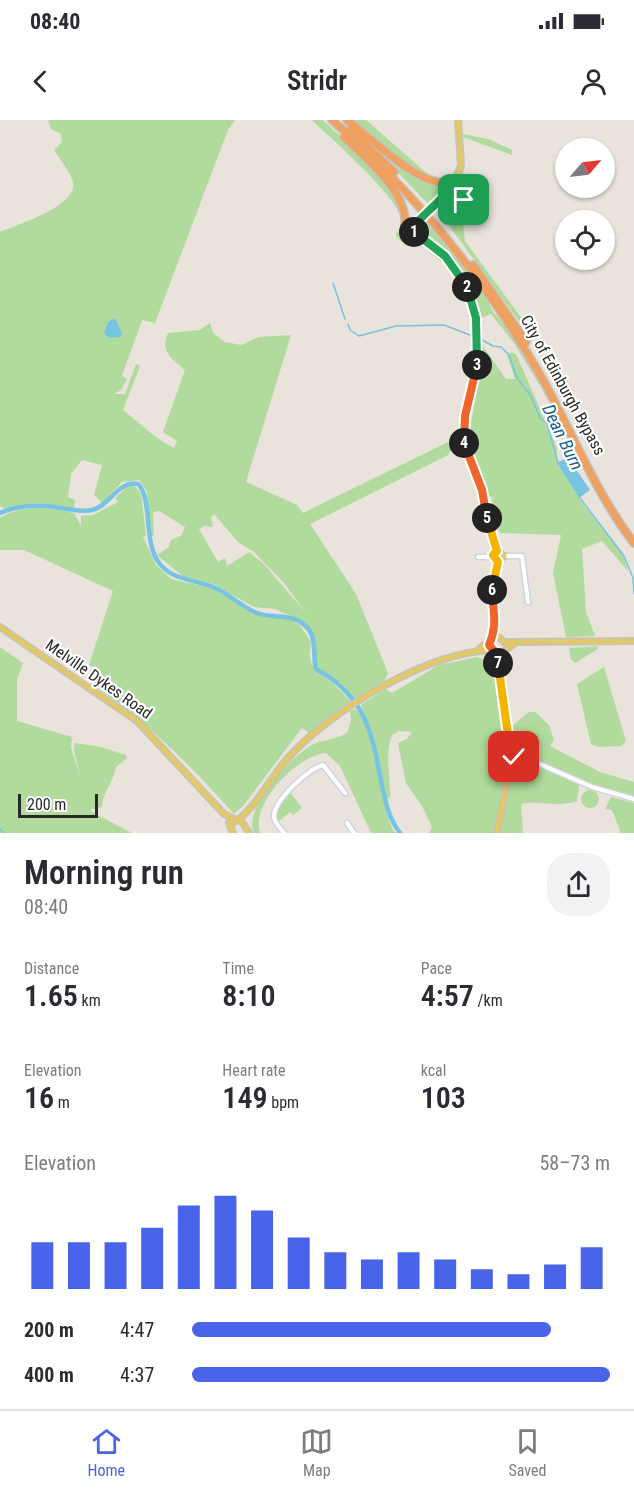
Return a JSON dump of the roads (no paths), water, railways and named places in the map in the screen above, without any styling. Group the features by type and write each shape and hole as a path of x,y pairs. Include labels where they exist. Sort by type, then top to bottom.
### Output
{"highway":[{"path":"327,120 370,163 400,200 406,214 408,228"},
{"name":"City of Edinburgh Bypass","path":"332,120 411,196 480,282 531,360 593,479 634,543"},
{"name":"City of Edinburgh Bypass","path":"339,120 380,158 433,214 493,292 546,375 599,480 634,536"},
{"path":"346,120 414,172 440,183 452,185"}],"main road":[{"path":"458,120 461,165 452,185 437,204 408,228 406,235 413,234 445,256 462,276 472,300 478,338 477,363 465,416 464,442 482,490 497,551 504,556 498,562 492,587 499,667 514,753 497,833"},
{"path":"452,185 457,190"},
{"path":"497,551 493,557 498,562"},
{"name":"Melville Dykes Road","path":"0,627 138,721 224,814 231,830"},
{"path":"231,830 237,819 248,811 289,756 323,727 390,683 441,660 474,651 490,644 496,638"},
{"path":"474,651 499,650 516,644 634,641"},
{"path":"490,644 499,650"},
{"path":"244,833 248,811"},
{"name":"Melville Dykes Road","path":"224,814 246,825"},
{"path":"246,825 249,833"}],"street":[{"path":"457,190 464,200 465,213"},
{"path":"504,556 522,556 528,602"},
{"path":"477,557 493,557"},
{"path":"514,753 592,787 634,799"},
{"path":"284,833 275,821 275,812 289,790 312,770 323,765 345,793"},
{"path":"350,825 354,833"}],"water":[{"path":"116,320 122,334 120,337 109,338 104,333 108,322"},
{"path":"568,457 590,490 579,498 557,463"}],"waterway":[{"path":"333,283 345,319"},
{"path":"348,324 350,330 359,336 396,326 444,325 475,337"},
{"name":"Dean Burn","path":"479,338 493,346 501,347 509,355 517,378 531,396 540,418 547,423 558,463"},
{"path":"0,513 34,506 92,510 104,504 119,489 138,484 143,491 154,554 165,569 177,576 219,590 257,613 293,618 311,633 316,669 345,690 363,716 374,746 388,808 400,833"},
{"name":"Dean Burn","path":"580,498 624,556 633,578 634,594"},
{"path":"0,829 4,833"}]}
